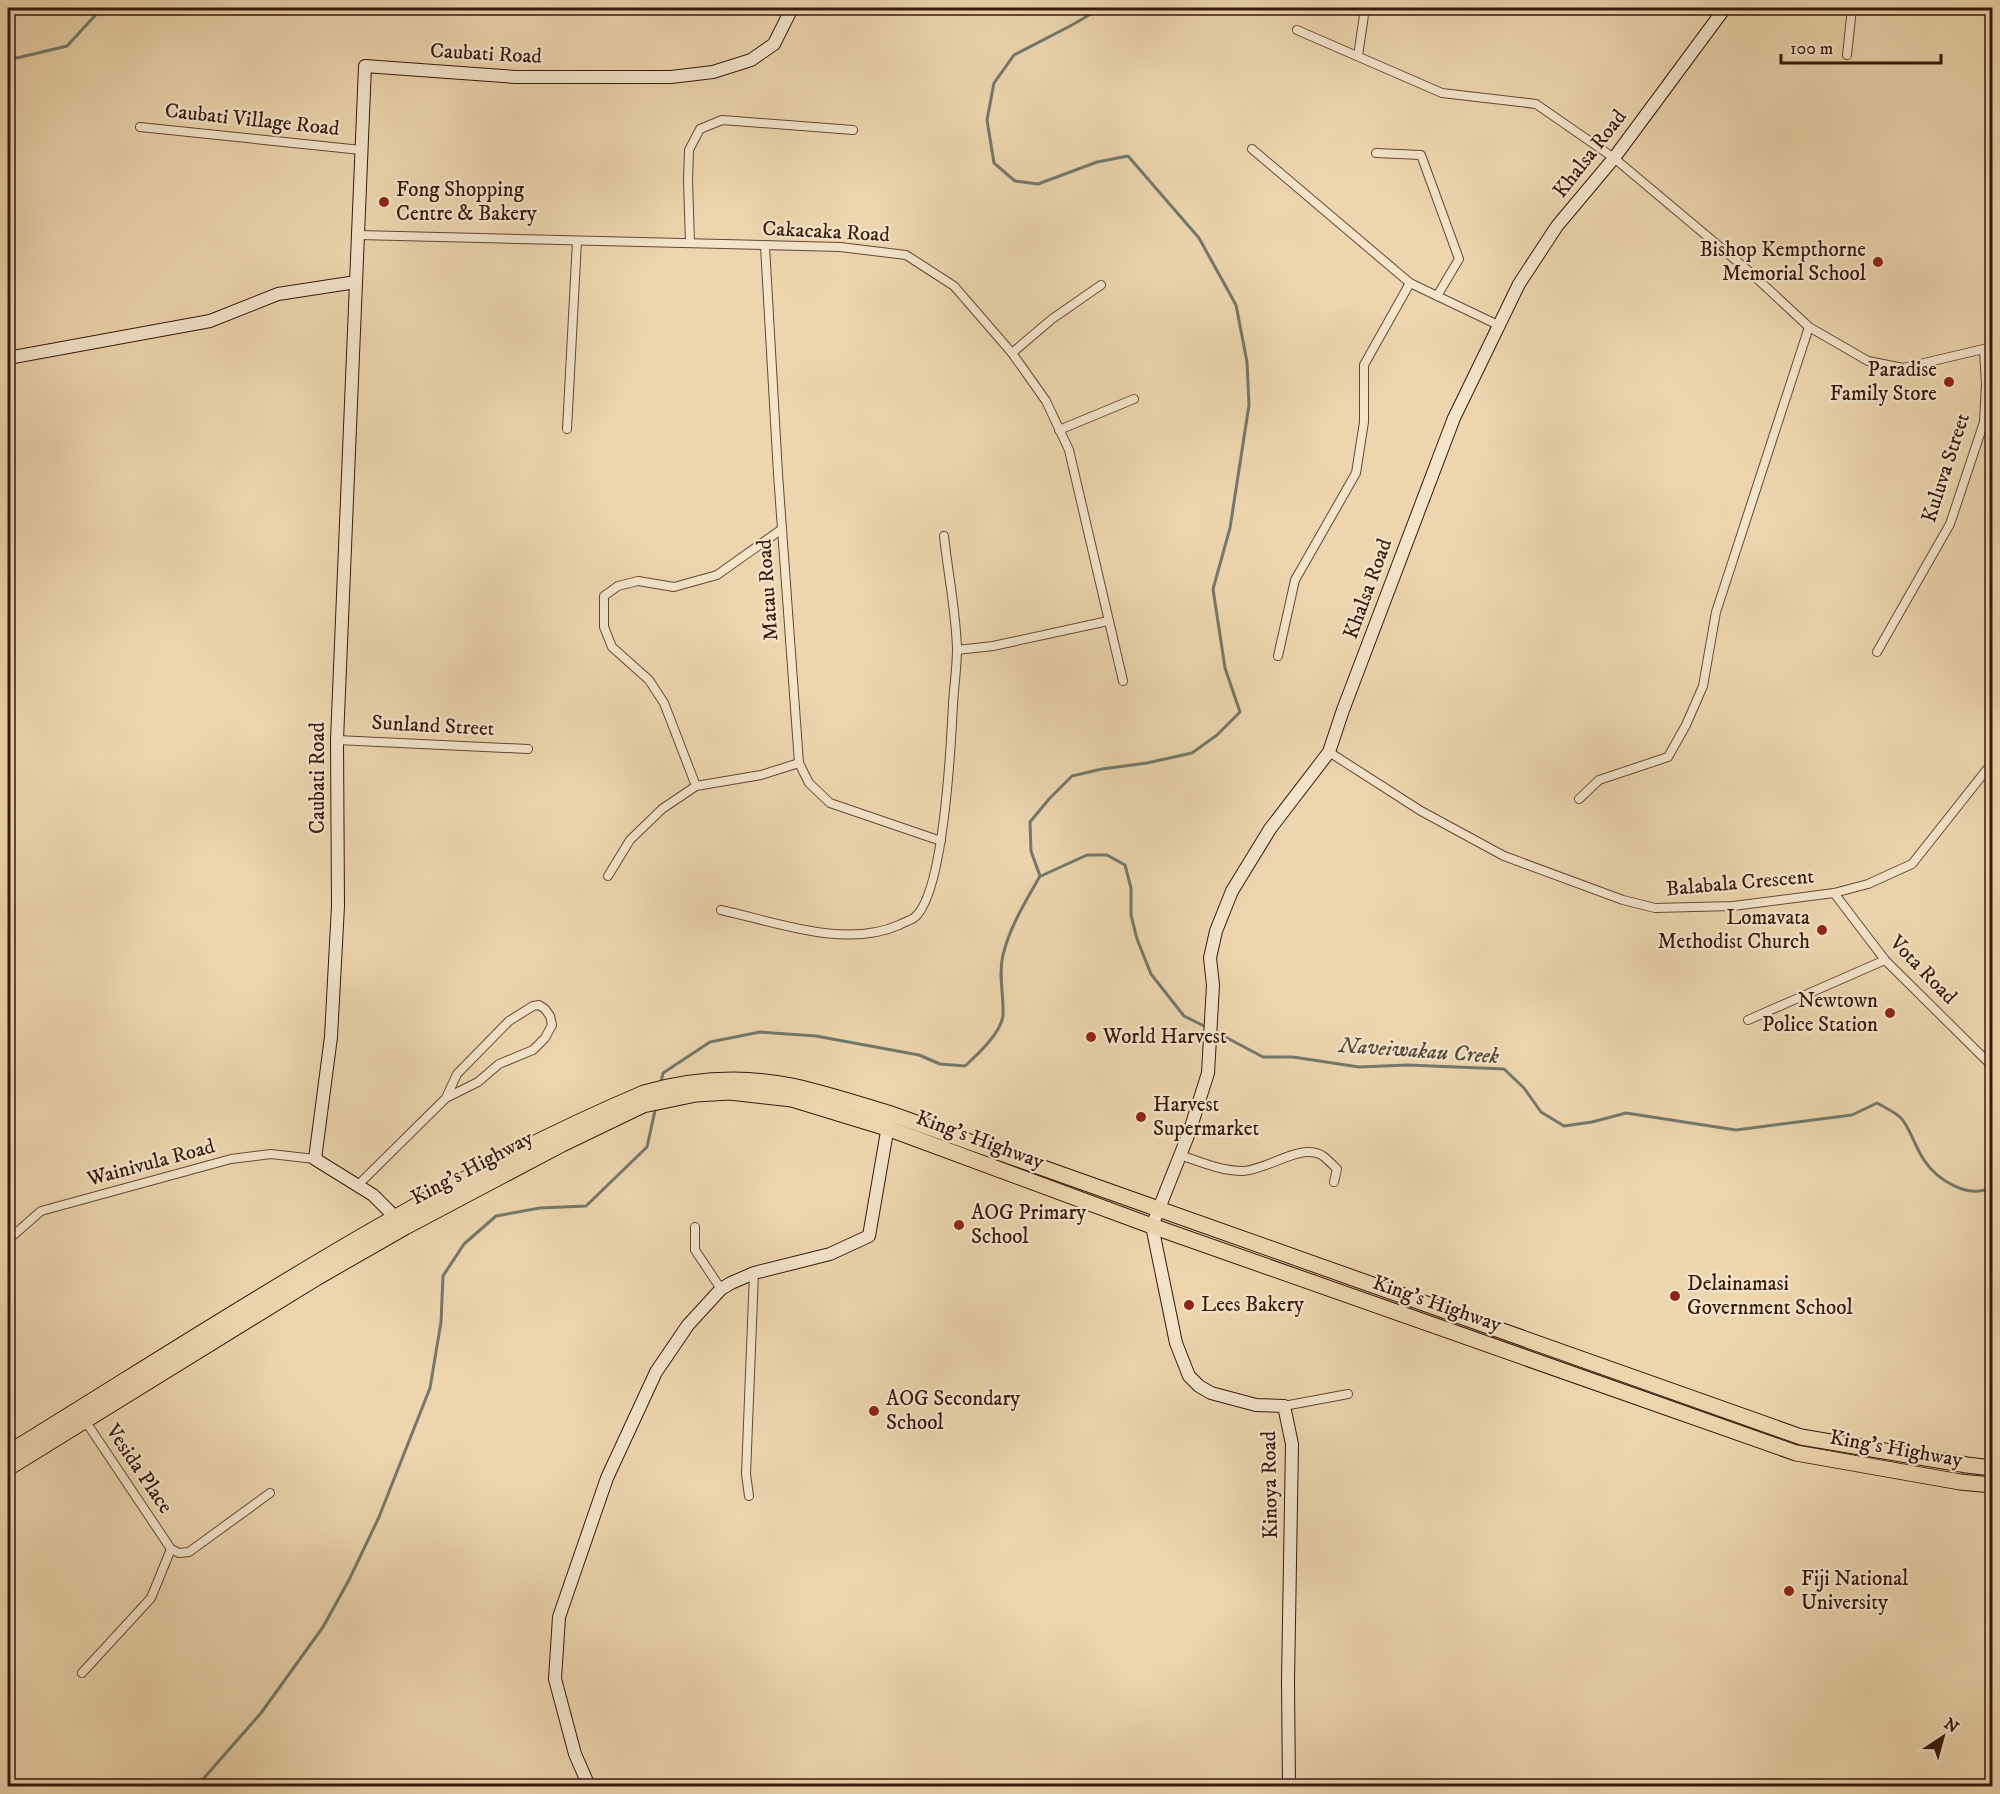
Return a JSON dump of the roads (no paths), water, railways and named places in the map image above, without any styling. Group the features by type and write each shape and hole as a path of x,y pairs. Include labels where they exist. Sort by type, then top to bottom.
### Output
{"highway":[{"name":"King's Highway","path":"8,1468 82,1415 307,1269 401,1222 475,1173 644,1099 666,1093 730,1092 792,1099 889,1121 1159,1209 1801,1437 1967,1466 1992,1468"},
{"name":"King's Highway","path":"889,1121 1152,1226 1796,1453 1960,1482 1992,1485"},
{"name":"King's Highway","path":"8,1453 82,1415"}],"street":[{"name":"Caubati Road","path":"315,1160 331,1037 338,906 337,740 365,66 516,77 671,77 714,72 751,60 774,45 792,8"},
{"path":"1358,56 1365,8"},
{"name":"Khalsa Road","path":"1152,1226 1201,1098 1208,1073 1213,985 1210,958 1216,931 1232,891 1270,829 1329,752 1454,418 1519,284 1557,226 1614,158 1725,8"},
{"path":"1847,55 1852,8"},
{"path":"1297,30 1443,93 1536,104 1614,158 1751,273 1809,327 1868,361 1903,368 1988,349"},
{"path":"690,243 687,180 689,150 700,129 722,120 853,129"},
{"name":"Caubati Village Road","path":"140,127 361,150"},
{"path":"1252,149 1410,284 1498,325"},
{"path":"1376,153 1421,155 1459,259 1437,296"},
{"name":"Cakacaka Road","path":"358,235 840,247 906,255 954,286 1012,353 1046,401 1069,450 1123,681"},
{"path":"567,429 577,242"},
{"name":"Matau Road","path":"765,246 799,763 809,783 830,803 941,841"},
{"path":"8,358 210,321 278,294 356,282"},
{"path":"1278,656 1295,580 1356,473 1364,422 1364,365 1410,284"},
{"path":"1012,353 1052,319 1101,285"},
{"path":"1579,799 1599,780 1668,757 1686,725 1703,686 1716,612 1809,327"},
{"name":"Kuluva Street","path":"1877,652 1950,524 1984,422 1988,349"},
{"path":"1059,429 1134,399"},
{"path":"696,786 664,703 649,680 612,647 604,627 604,596 618,586 638,580 674,586 717,575 782,529"},
{"path":"721,910 825,934 864,935 891,928 915,917 924,904 930,892 941,841 957,650 944,536"},
{"path":"957,650 993,646 1108,621"},
{"name":"Sunland Street","path":"337,740 528,749"},
{"name":"Balabala Crescent","path":"1329,752 1421,812 1504,856 1623,900 1655,908 1733,906 1834,893 1868,884 1912,864 1992,763"},
{"path":"608,876 630,840 662,809 696,786 761,775 799,763"},
{"name":"Vota Road","path":"1834,893 1885,960 1992,1066"},
{"path":"1748,1020 1885,960"},
{"path":"358,1185 446,1098 478,1082 499,1064 533,1050 545,1038 552,1025 546,1010 539,1005 533,1006 509,1021 458,1074 446,1098"},
{"path":"589,1786 575,1754 555,1679 559,1617 603,1489 656,1372 688,1325 722,1289 754,1273 830,1254 869,1236 889,1121"},
{"path":"1180,1155 1215,1168 1244,1171 1268,1166 1300,1152 1322,1155 1337,1169 1334,1182"},
{"name":"Wainivula Road","path":"8,1240 41,1211 231,1160 271,1154 315,1160"},
{"path":"315,1160 373,1194 401,1222"},
{"name":"Kinoya Road","path":"1152,1226 1176,1343 1190,1376 1210,1393 1256,1405 1284,1406 1292,1444 1288,1681 1289,1786"},
{"path":"694,1227 695,1250 722,1289"},
{"path":"749,1496 746,1474 754,1273"},
{"path":"1284,1406 1348,1394"},
{"name":"Vesida Place","path":"82,1415 171,1549"},
{"path":"82,1673 151,1598 171,1549 189,1552 270,1493"}],"waterway":[{"path":"8,55 17,58 67,46 102,8"},
{"path":"661,1082 663,1073 710,1042 760,1032 816,1036 919,1055 940,1064 965,1066 988,1043 1002,1022 1003,955 1014,924 1040,876 1031,851 1030,822 1072,776 1192,753 1217,735 1240,712 1225,668 1213,589 1230,528 1249,405 1247,362 1236,305 1199,238 1128,156 1097,162 1038,184 1015,181 994,163 987,120 994,83 1014,55 1101,8"},
{"name":"Naveiwakau Creek","path":"1041,876 1087,855 1107,855 1125,865 1131,888 1131,915 1137,939 1151,974 1184,1016 1208,1028"},
{"name":"Naveiwakau Creek","path":"1214,1031 1263,1057 1293,1057 1359,1067 1408,1065 1504,1069 1524,1088 1541,1112 1564,1126 1592,1122 1626,1113 1736,1130 1852,1115 1877,1103 1901,1118 1924,1160 1945,1181 1973,1191 1992,1187"},
{"path":"197,1786 261,1713 323,1627 349,1580 379,1517 430,1388 441,1322 443,1276 464,1244 496,1216 540,1208 586,1206 647,1147 656,1106"}],"place":[{"name":"Fong Shopping Centre & Bakery","path":"384,202"},
{"name":"Bishop Kempthorne Memorial School","path":"1878,262"},
{"name":"Paradise Family Store","path":"1949,382"},
{"name":"Lomavata Methodist Church","path":"1822,930"},
{"name":"Newtown Police Station","path":"1890,1013"},
{"name":"World Harvest","path":"1091,1037"},
{"name":"Harvest Supermarket","path":"1141,1117"},
{"name":"AOG Primary School","path":"959,1225"},
{"name":"Delainamasi Government School","path":"1675,1296"},
{"name":"Lees Bakery","path":"1189,1305"},
{"name":"AOG Secondary School","path":"874,1411"},
{"name":"Fiji National University","path":"1789,1591"}]}
